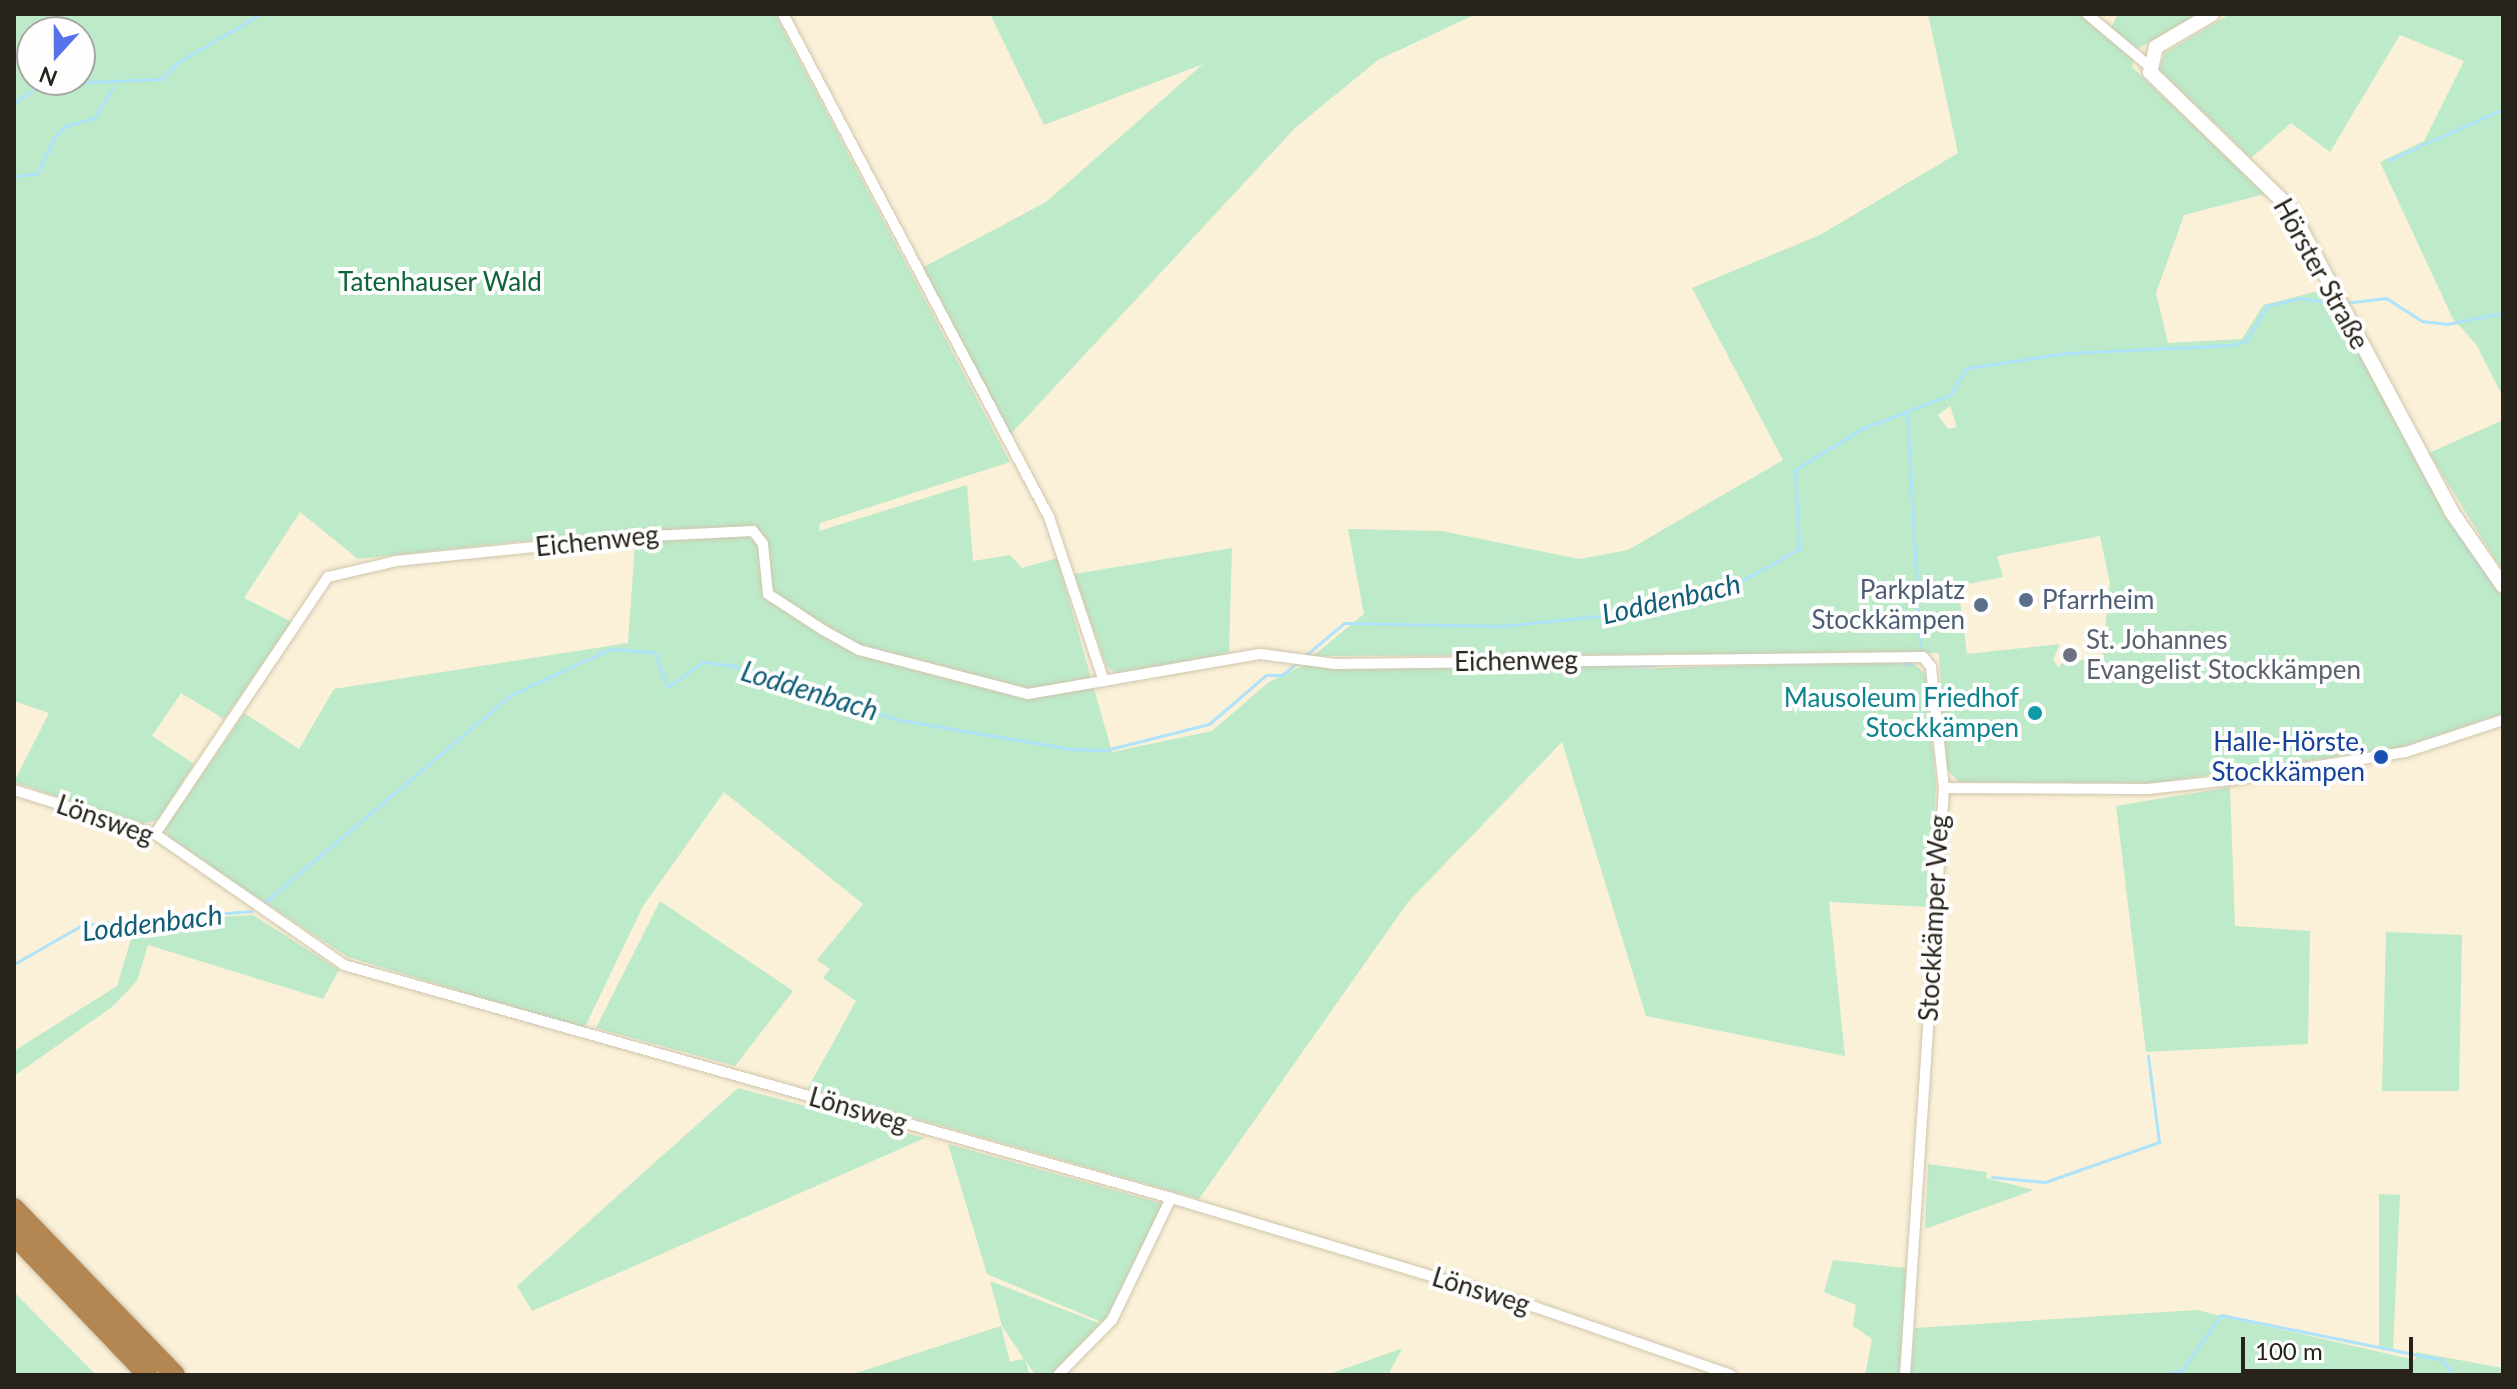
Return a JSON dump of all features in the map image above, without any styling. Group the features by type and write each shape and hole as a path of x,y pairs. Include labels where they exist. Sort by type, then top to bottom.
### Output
{"highway":[{"path":"14,1208 175,1375"},
{"path":"14,1235 148,1375"}],"street":[{"path":"783,14 1049,517 1104,681"},
{"path":"2087,14 2148,65 2156,47 2212,14"},
{"name":"Hörster Straße","path":"2148,65 2289,207 2451,511 2503,586"},
{"name":"Eichenweg","path":"155,834 328,577 396,561 741,528 763,544 768,594 859,650 1028,694 1260,654 1335,664 1916,655 1929,661 1944,788"},
{"name":"Stockkämper Weg","path":"1905,1375 1944,788 2148,789 2231,780 2406,752 2503,720"},
{"name":"Lönsweg","path":"14,790 155,834 344,965 1171,1198 1535,1307 1731,1375"},
{"path":"1058,1375 1112,1320 1171,1198"}],"green space":[{"name":"Tatenhauser Wald","path":"14,14 775,14 1010,462 820,523 819,531 967,485 973,561 1010,555 1022,568 1057,558 1112,752 1212,731 1269,682 1304,665 1629,663 1630,669 1910,660 1926,675 1936,785 1929,907 1829,902 1845,1056 1646,1016 1562,742 1408,902 1199,1199 808,1088 856,1001 823,978 830,969 817,960 863,904 724,792 643,906 584,1029 348,957 171,841 165,829 244,713 299,749 334,689 628,643 636,529 358,559 300,512 244,598 292,622 224,719 181,693 152,736 194,764 159,820 139,824 14,782 49,713 14,701"},
{"path":"990,14 1476,14 1378,60 1296,127 1009,436 922,268 1046,202 1203,64 1044,125"},
{"path":"1928,14 2096,14 2111,28 2118,14 2197,14 2136,50 2132,67 2265,194 2184,215 2156,293 2168,343 2242,339 2263,305 2326,289 2449,520 2503,596 2503,713 2404,747 2153,783 1959,782 1946,768 1939,653 1313,656 1364,614 1348,529 1442,531 1579,559 1628,550 1783,460 1692,288 1820,235 1958,153","holes":["1950,406 1957,427 1948,429 1938,415","2100,536 2110,584 2102,658 2062,662 2059,668 2053,660 2060,644 1967,654 1958,586 2003,577 1997,556"]},
{"path":"2230,14 2503,14 2503,397 2476,344 2453,319 2380,162 2424,141 2464,61 2400,35 2330,152 2291,123 2251,158 2159,70 2165,53"},
{"path":"2503,420 2503,572 2429,453"},
{"path":"1232,548 1229,653 1117,674 1106,666 1074,574"},
{"path":"2230,787 2235,926 2310,931 2308,1044 2146,1052 2116,806"},
{"path":"660,901 793,991 735,1066 596,1028"},
{"path":"253,915 339,970 323,999 148,945 137,981 112,1007 14,1076 14,1051 117,986 136,922"},
{"path":"2386,932 2462,935 2459,1091 2382,1091"},
{"path":"738,1088 925,1138 532,1311 517,1286"},
{"path":"948,1144 1164,1204 1104,1323 987,1274"},
{"path":"1928,1164 1987,1172 1986,1178 2034,1190 1925,1229"},
{"path":"2379,1194 2400,1195 2393,1349 2379,1346"},
{"path":"1833,1260 1906,1268 1900,1375 1865,1375 1872,1339 1853,1326 1856,1305 1824,1292"},
{"path":"990,1281 1101,1324 1051,1375 1035,1375 1025,1360 1030,1375 850,1375 1001,1326 1010,1362 1024,1359 1002,1326"},
{"path":"14,1292 96,1375 14,1375"},
{"path":"2196,1310 2415,1360 2416,1352 2503,1368 2503,1375 1910,1375 1915,1328"},
{"path":"1402,1348 1388,1375 1327,1375"}],"waterway":[{"path":"14,103 41,84 162,79 178,62 261,14"},
{"path":"14,176 37,174 54,138 65,126 94,118 113,87"},
{"path":"2389,160 2503,109"},
{"name":"Loddenbach","path":"1306,655 1344,623 1501,626 1629,613 1723,591 1799,549 1795,470 1861,429 1950,395 1967,368 2067,353 2232,345 2246,341 2267,306 2300,298 2330,303"},
{"name":"Loddenbach","path":"2345,303 2386,298 2422,321 2447,324 2503,313"},
{"path":"1907,412 1920,648"},
{"path":"2454,530 2494,585"},
{"name":"Loddenbach","path":"265,902 511,695 610,649 654,652 668,687 703,662 734,666 895,719 1071,749 1106,750 1209,724 1266,675 1282,675 1297,663"},
{"path":"1897,662 1912,664"},
{"path":"1630,666 1654,665"},
{"name":"Loddenbach","path":"14,964 82,925 251,911"},
{"path":"1992,1177 2045,1182 2159,1142 2148,1056"},
{"path":"2162,1375 2182,1370 2221,1315 2442,1360 2454,1375"},
{"path":"2493,1375 2499,1375"}],"place":[{"name":"Pfarrheim","path":"2026,600"},
{"name":"Parkplatz Stockkämpen","path":"1981,605"},
{"name":"St. Johannes Evangelist Stockkämpen","path":"2070,655"},
{"name":"Mausoleum Friedhof Stockkämpen","path":"2035,713"},
{"name":"Halle-Hörste, Stockkämpen","path":"2381,757"}]}
